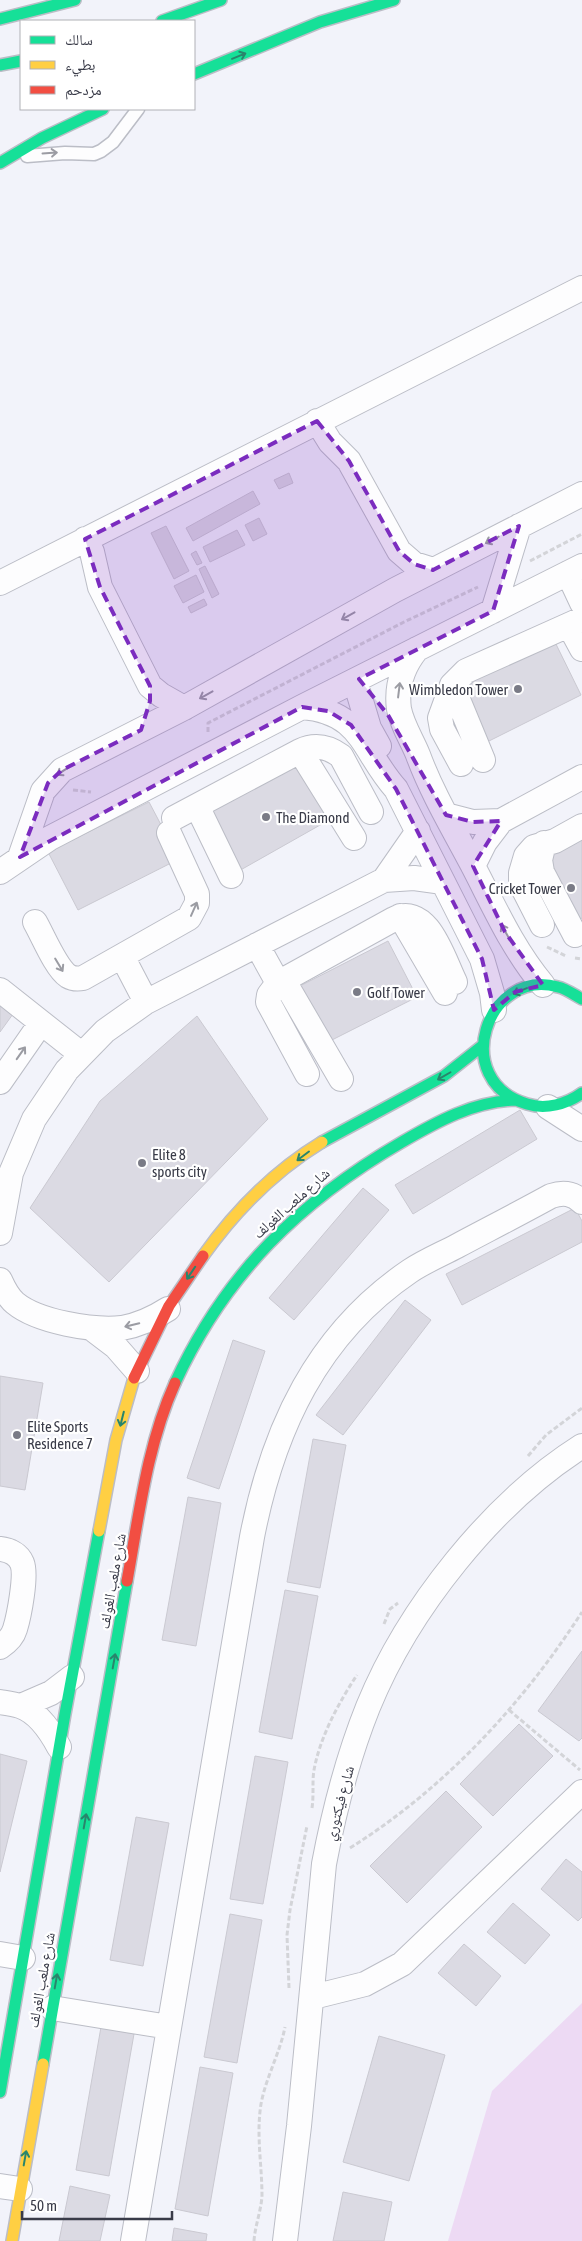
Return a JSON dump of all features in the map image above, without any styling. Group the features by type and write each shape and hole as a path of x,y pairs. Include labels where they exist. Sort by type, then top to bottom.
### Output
{"main road":[{"path":"0,19 75,0"},
{"path":"165,20 221,0"},
{"path":"195,74 320,22 394,0"},
{"path":"0,65 20,61"},
{"path":"1,162 42,138 101,110"},
{"path":"582,991 542,985 515,992 503,1000 494,1010 483,1034 482,1046 484,1062 491,1078 515,1100 531,1106 548,1107 564,1103 582,1093"},
{"path":"567,990 582,999"},
{"name":"شارع ملعب الغولف","path":"0,2092 11,1956 59,1747 116,1440 126,1401 137,1371 168,1309 192,1271 218,1236 248,1203 281,1172 316,1146 455,1070 482,1046"},
{"name":"شارع ملعب الغولف","path":"12,2241 10,2188 52,2008 144,1487 160,1426 186,1359 207,1320 230,1286 255,1255 283,1226 345,1175 392,1147 463,1110 479,1103 496,1100 515,1100"},
{"path":"96,1616 95,1609 107,1537 105,1524 102,1519"},
{"path":"105,1628 119,1631"}],"street":[{"path":"0,583 582,288"},
{"path":"325,417 346,442 350,461 399,551 414,564 433,570"},
{"path":"20,857 40,799 54,776 62,770 184,708 395,590 582,494"},
{"path":"493,611 519,526"},
{"path":"76,544 92,552 100,587 150,686 160,695 184,708"},
{"path":"395,590 400,571 399,551"},
{"path":"0,872 50,838 302,707 575,570 582,603"},
{"path":"472,762 452,685 466,671 576,622 582,649"},
{"path":"417,649 410,657 401,677 398,698 402,720 422,769 505,932 542,985"},
{"path":"357,680 382,705 408,754 422,769"},
{"path":"357,680 369,728 391,770 396,789"},
{"path":"141,730 146,716 150,686"},
{"path":"302,707 328,711 351,725 360,735 383,773 396,789 482,959 488,976 494,1010"},
{"path":"171,825 197,806 300,751 316,746 334,750 341,756 371,812"},
{"path":"300,751 354,838"},
{"path":"473,866 484,842 501,821 582,777"},
{"path":"35,922 62,970 71,978 83,978 189,918 197,903 197,894 156,783"},
{"path":"197,806 231,876"},
{"path":"446,815 473,822 501,821"},
{"path":"171,825 214,896"},
{"path":"542,926 523,890 520,878 530,851 582,826"},
{"path":"384,880 418,831"},
{"path":"544,843 540,860 542,872 575,935"},
{"path":"0,1232 11,1173 21,1145 49,1093 81,1054 105,1030 146,1002 384,880 414,878 443,882"},
{"path":"307,1074 268,1002 269,995 281,982 400,916 406,915 418,918 427,926 450,987"},
{"path":"257,945 341,1079"},
{"path":"122,956 146,1002"},
{"path":"0,990 81,1054"},
{"path":"0,1082 41,1024"},
{"path":"548,1107 582,1129"},
{"path":"133,2241 260,1492 271,1458 292,1408 314,1370 341,1333 371,1300 412,1270 551,1196 567,1193 575,1196 582,1202"},
{"path":"0,1280 5,1291 14,1302 26,1310 48,1318 91,1328 124,1327 139,1324 168,1309"},
{"path":"91,1328 116,1347 137,1371"},
{"name":"شارع فيكتوري","path":"285,2241 313,1997 319,1905 324,1864 331,1825 340,1792 368,1707 390,1662 444,1576 481,1533 521,1493 565,1457 582,1446"},
{"path":"0,1548 15,1554 21,1561 24,1577 15,1630 10,1638 0,1647"},
{"path":"11,1704 51,1693 72,1677"},
{"path":"11,1704 44,1724 59,1747"},
{"path":"313,1997 365,1984 402,1964 582,1792"},
{"path":"52,2008 169,2027"}],"lane":[{"path":"1,162 44,154 94,154 113,142 137,110"}],"path":[{"path":"205,736 208,731 208,723 404,622 582,534"},
{"path":"66,794 75,789 97,792"},
{"path":"521,957 542,944 562,955 582,959"},
{"path":"324,1864 385,1824 423,1795 482,1740 537,1677 582,1612"},
{"path":"509,1710 582,1772"}],"highlighted area":[{"path":"317,421 349,461 399,551 414,564 433,570 519,526 493,611 359,679 388,715 446,815 473,822 501,821 473,866 505,932 543,985 515,992 494,1010 482,959 396,789 351,725 328,711 302,707 20,857 48,783 62,770 141,730 150,701 150,686 100,587 85,539"}],"shaded area":[{"path":"582,2003 582,2241 448,2241 492,2091"}],"building":[{"path":"289,473 293,483 279,489 274,480"},
{"path":"253,491 260,504 193,541 186,528"},
{"path":"259,518 267,534 253,541 245,525"},
{"path":"166,526 189,571 174,579 151,533"},
{"path":"237,530 245,545 210,562 203,547"},
{"path":"196,551 202,563 197,565 191,554"},
{"path":"205,566 219,594 212,598 199,569"},
{"path":"196,575 204,592 183,603 174,586"},
{"path":"204,599 207,605 191,613 188,607"},
{"name":"Wimbledon Tower","path":"552,636 581,695 485,743 455,684"},
{"name":"The Diamond","path":"296,762 329,820 237,872 204,814"},
{"path":"149,802 179,859 78,910 48,852"},
{"name":"Cricket Tower","path":"582,833 582,918 579,920 541,858"},
{"name":"Golf Tower","path":"388,941 417,997 326,1043 298,987"},
{"path":"0,1005 13,1014 0,1032"},
{"name":"Elite 8 sports city","path":"197,1016 268,1119 109,1282 30,1208 100,1101"},
{"path":"520,1110 537,1139 413,1214 395,1185"},
{"path":"363,1188 389,1210 294,1320 269,1298"},
{"path":"575,1208 582,1221 582,1242 462,1305 446,1274"},
{"path":"405,1300 431,1320 343,1435 316,1415"},
{"path":"233,1340 265,1351 219,1489 187,1478"},
{"name":"Elite Sports Residence 7","path":"0,1376 43,1383 25,1490 0,1486"},
{"path":"313,1439 346,1445 320,1588 287,1582"},
{"path":"188,1497 221,1503 196,1646 162,1640"},
{"path":"285,1590 318,1596 292,1739 259,1732"},
{"path":"582,1651 582,1738 579,1741 538,1711"},
{"path":"519,1724 553,1756 493,1816 460,1784"},
{"path":"0,1754 27,1761 0,1872"},
{"path":"255,1756 288,1762 263,1904 230,1899"},
{"path":"446,1791 482,1827 407,1903 370,1866"},
{"path":"136,1817 169,1823 143,1966 110,1960"},
{"path":"566,1859 582,1872 582,1917 578,1921 541,1889"},
{"path":"513,1903 550,1935 525,1964 487,1932"},
{"path":"230,1914 262,1920 237,2063 204,2057"},
{"path":"464,1944 501,1976 476,2006 438,1973"},
{"path":"101,2027 134,2034 109,2176 76,2170"},
{"path":"379,2036 445,2055 409,2181 343,2162"},
{"path":"200,2067 233,2073 208,2216 175,2209"},
{"path":"70,2186 110,2195 100,2241 59,2241"},
{"path":"343,2192 392,2202 384,2241 333,2241"},
{"path":"174,2228 207,2234 206,2241 172,2241"}],"traffic: fast":[{"path":"0,19 75,0"},
{"path":"165,20 221,0"},
{"path":"195,74 320,22 394,0"},
{"path":"0,65 20,61"},
{"path":"0,163 42,138 101,110"},
{"path":"582,999 558,987 533,985 512,994 496,1009 486,1029 484,1052 489,1073 503,1092 527,1104 534,1106 556,1105 582,1093"},
{"path":"322,1142 444,1076 482,1046"},
{"path":"175,1383 195,1344 217,1308 242,1274 299,1215 365,1165 429,1127 456,1114 485,1104 515,1100"},
{"path":"0,2092 65,1714 99,1531"},
{"path":"43,2064 127,1581"}],"traffic: slow":[{"path":"203,1256 215,1239 257,1193 288,1165 322,1142"},
{"path":"99,1531 116,1440 134,1378"},
{"path":"12,2241 43,2064"}],"traffic: jam":[{"path":"134,1378 169,1306 203,1256"},
{"path":"127,1581 151,1455 157,1431 175,1383"}],"place":[{"name":"Wimbledon Tower","path":"518,689"},
{"name":"The Diamond","path":"266,817"},
{"name":"Cricket Tower","path":"571,888"},
{"name":"Golf Tower","path":"357,992"},
{"name":"Elite 8 sports city","path":"142,1163"},
{"name":"Elite Sports Residence 7","path":"17,1435"}]}
